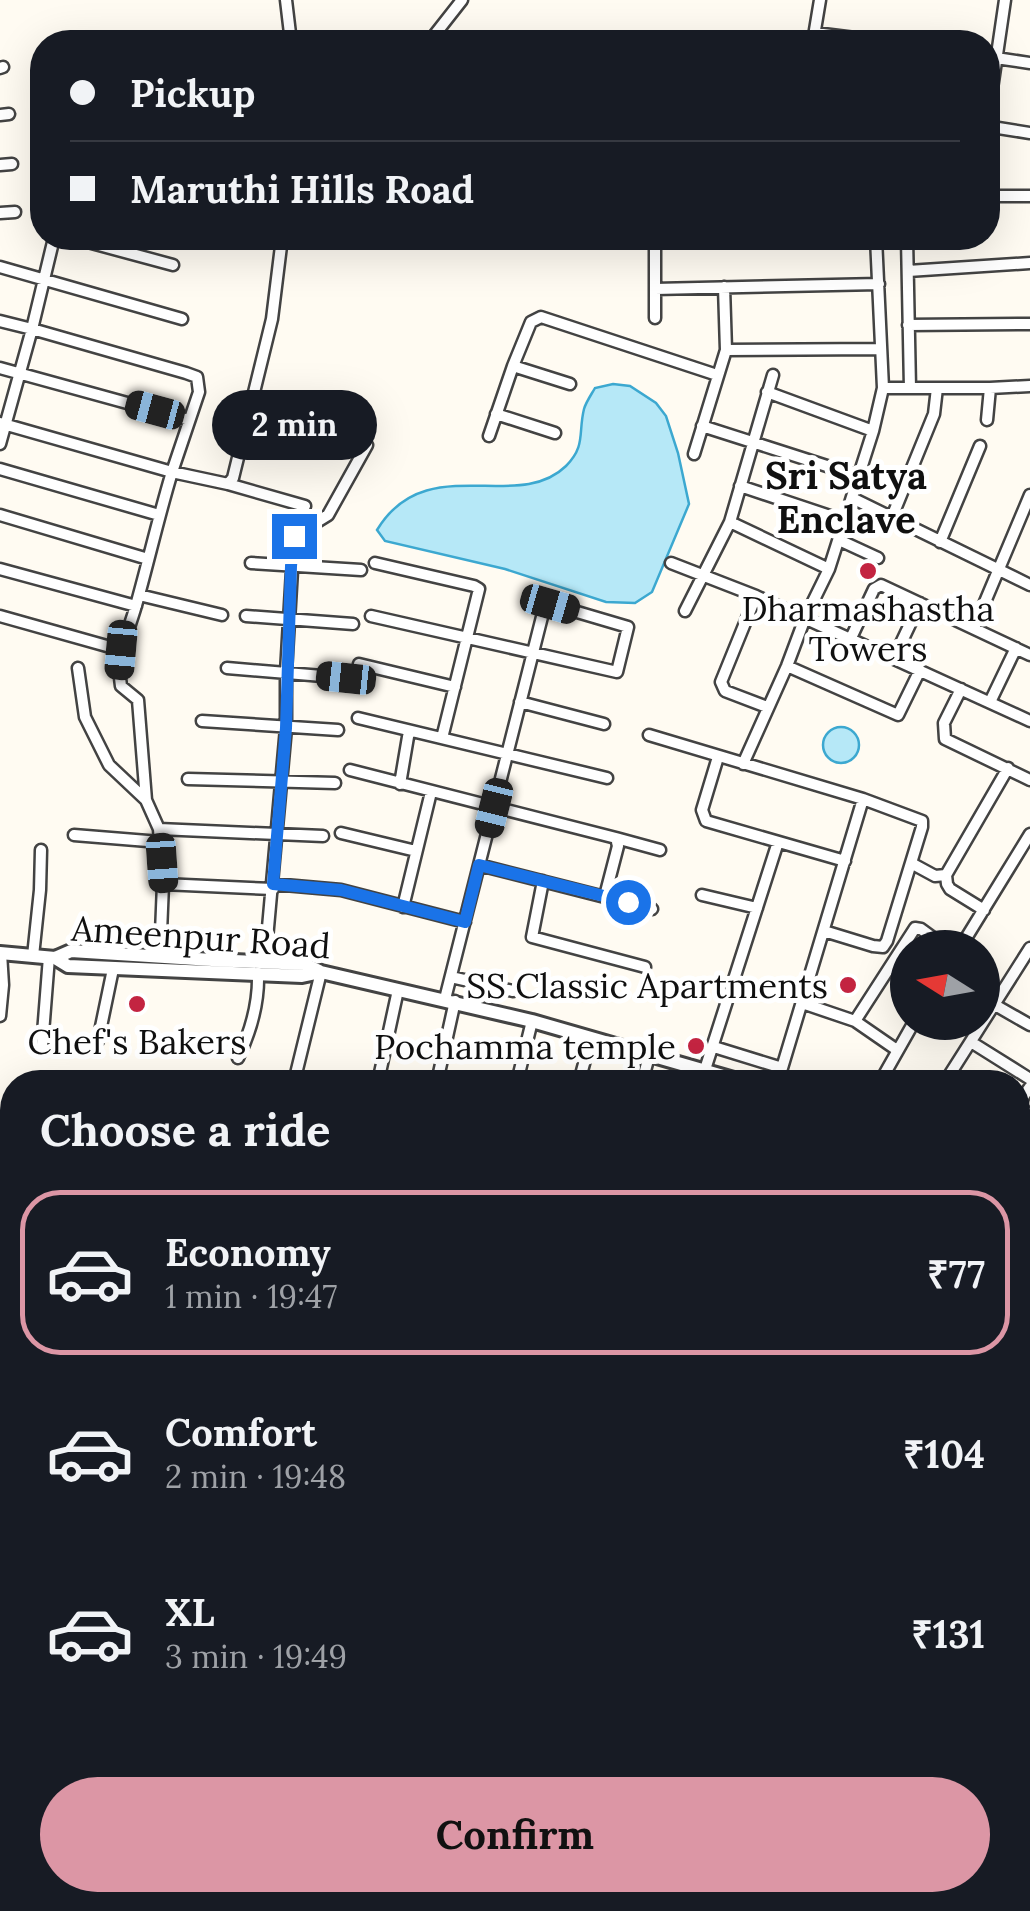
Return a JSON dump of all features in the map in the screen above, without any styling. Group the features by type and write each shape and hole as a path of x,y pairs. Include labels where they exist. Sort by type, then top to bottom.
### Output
{"street":[{"path":"286,0 290,30"},
{"path":"438,30 462,0"},
{"path":"815,30 820,0"},
{"path":"1000,32 1005,0"},
{"path":"1000,58 1030,62"},
{"path":"1000,129 1030,133"},
{"path":"1000,196 1030,196"},
{"path":"0,213 15,212"},
{"path":"0,444 51,250"},
{"path":"117,250 173,265"},
{"path":"228,484 234,478 272,319 281,250"},
{"path":"654,318 655,250"},
{"path":"743,764 828,569 874,431 883,388 877,250"},
{"path":"907,250 910,388"},
{"path":"908,271 1030,263"},
{"path":"0,267 182,319"},
{"path":"655,290 879,284"},
{"path":"694,454 726,350 724,287"},
{"path":"489,436 532,322 541,316 716,375"},
{"path":"0,321 197,377 199,392 159,515 121,650 119,672 121,686 138,700 146,800 159,829 163,884 160,957"},
{"path":"908,325 1030,324"},
{"path":"726,350 880,349"},
{"path":"513,366 570,384"},
{"path":"0,368 189,420"},
{"path":"685,611 730,522 772,375"},
{"path":"883,388 1030,386"},
{"path":"892,517 934,414 937,388"},
{"path":"987,420 990,388"},
{"path":"767,392 874,431"},
{"path":"496,414 555,433"},
{"path":"3,423 305,506"},
{"path":"702,426 858,476"},
{"path":"238,1058 259,995 273,886 286,728 294,536 328,515 367,445"},
{"path":"940,542 980,446"},
{"path":"0,469 159,515"},
{"path":"740,486 845,521"},
{"path":"974,628 1027,512 1030,496"},
{"path":"852,498 1030,585"},
{"path":"0,515 148,560"},
{"path":"730,522 828,569"},
{"path":"839,540 878,558"},
{"path":"251,562 361,570"},
{"path":"375,562 478,587 480,592 442,738"},
{"path":"671,563 851,638 1030,722"},
{"path":"0,568 222,615"},
{"path":"851,638 874,589 881,586 1030,655"},
{"path":"756,596 721,682 724,691 767,706"},
{"path":"894,658 920,602"},
{"path":"371,616 533,654 617,672 628,627 550,604 544,609 533,654 520,702 508,753 451,976 439,1070"},
{"path":"0,616 121,650"},
{"path":"246,616 353,624"},
{"path":"990,702 1016,648"},
{"path":"360,664 455,687"},
{"path":"787,666 898,715 920,670"},
{"path":"78,668 85,717 109,765 146,800"},
{"path":"227,668 346,678"},
{"path":"961,688 944,723 946,739 1030,780"},
{"path":"520,702 604,724"},
{"path":"358,718 606,778"},
{"path":"202,721 338,730"},
{"path":"400,784 410,732"},
{"path":"649,734 863,799 922,821 882,947 824,930"},
{"path":"718,757 702,810 706,821 844,862"},
{"path":"984,910 950,889 946,875 1008,768"},
{"path":"350,770 660,850"},
{"path":"188,779 336,782"},
{"path":"403,907 431,792"},
{"path":"714,1047 782,1068 863,799"},
{"path":"159,829 323,836"},
{"path":"342,833 416,851"},
{"path":"971,930 1030,834"},
{"path":"74,835 160,842"},
{"path":"605,896 618,846 616,838"},
{"path":"706,1070 778,842"},
{"path":"33,956 41,850"},
{"path":"911,863 935,876 946,875"},
{"path":"479,865 652,909"},
{"path":"543,882 532,937 645,967"},
{"path":"163,884 341,890 465,922"},
{"path":"702,894 756,908"},
{"path":"1000,997 1030,948"},
{"name":"Ameenpur Road","path":"0,953 52,957 71,951 119,964 304,964 321,972 532,1021 685,1070"},
{"path":"0,953 0,1016"},
{"path":"42,1046 52,957"},
{"path":"98,1041 119,964 160,957 262,967"},
{"path":"855,1021 890,966"},
{"path":"297,1070 321,972"},
{"path":"451,976 513,991"},
{"path":"381,1070 398,990"},
{"path":"802,1003 855,1021 897,1050"},
{"path":"1000,1008 1030,1025"},
{"path":"520,1070 532,1021"},
{"path":"582,1070 591,1038"},
{"path":"886,1070 903,1040"},
{"path":"954,1070 971,1042 1016,1070"},
{"path":"645,1070 649,1056"}],"water":[{"path":"630,386 656,403 666,416 689,504 652,592 635,603 606,602 505,569 385,541 377,530 397,506 420,493 445,487 523,485 546,479 566,466 576,452 584,409 595,388"},
{"path":"841,727 854,732 859,745 854,758 841,763 828,758 823,745 828,732"}],"place":[{"name":"Dharmashastha Towers","path":"868,571"},
{"name":"SS Classic Apartments","path":"848,985"},
{"name":"Chef's Bakers","path":"137,1004"},
{"name":"Pochamma temple","path":"696,1046"}],"district":[{"name":"Sri Satya Enclave","path":"846,497"}],"route":[{"path":"294,536 286,728 273,884 341,890 465,922 479,865 628,902"}]}
